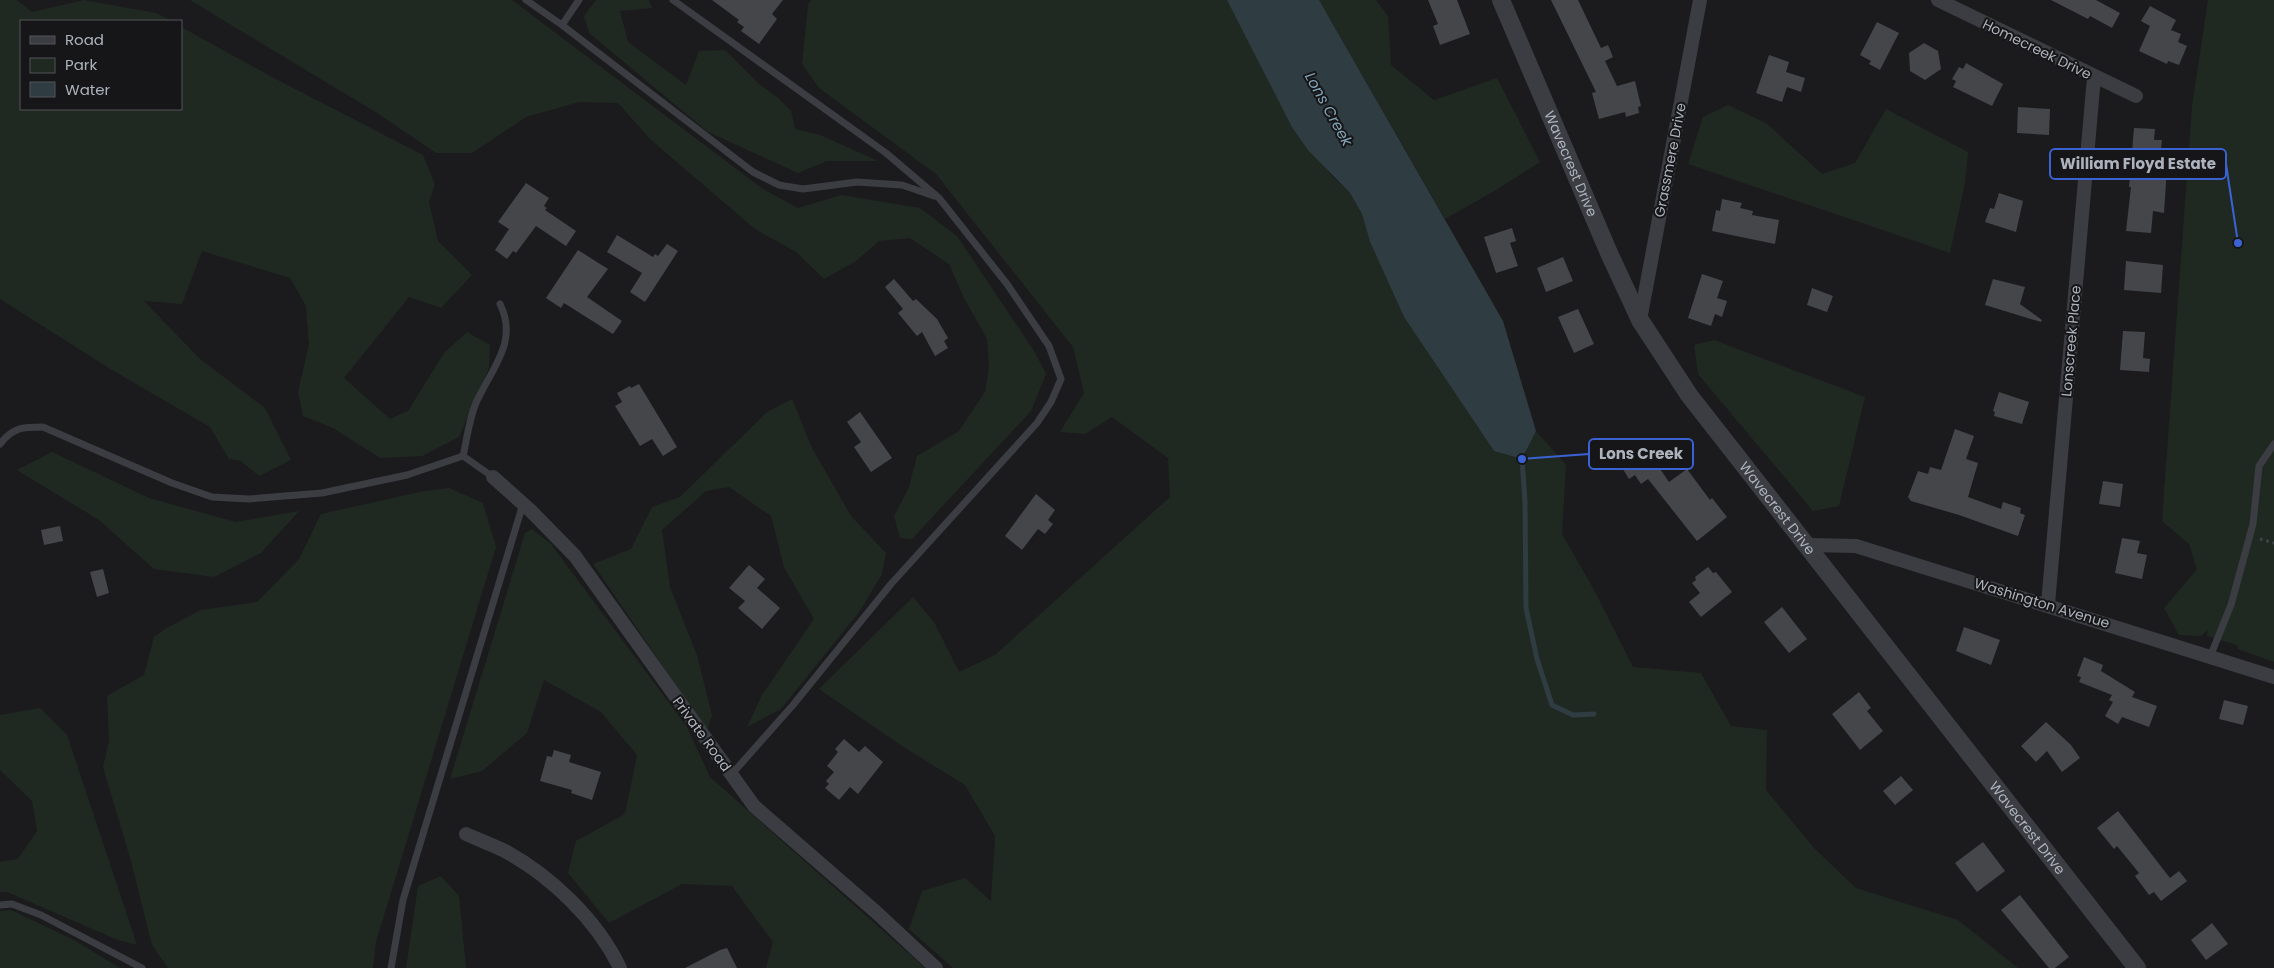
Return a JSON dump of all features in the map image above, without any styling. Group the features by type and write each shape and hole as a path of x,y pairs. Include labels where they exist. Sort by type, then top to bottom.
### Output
{"street":[{"name":"Wavecrest Drive","path":"1501,0 1609,253 1640,320 1689,395 1808,545 2135,967"},
{"name":"Grassmere Drive","path":"1640,320 1700,0"},
{"name":"Homecreek Drive","path":"1938,0 2136,96"},
{"name":"Lonscreek Place","path":"2048,604 2094,77"},
{"name":"Private Road","path":"493,478 523,504 575,556 754,806 876,912 936,968"},
{"name":"Washington Avenue","path":"1808,545 1856,546 2048,604 2274,677"},
{"path":"466,834 506,852 549,882 574,904 596,929 620,968"}],"lane":[{"path":"526,0 562,25 753,172 779,185 803,189 858,182 902,185 939,198"},
{"path":"562,25 580,0"},
{"path":"673,0 886,153 939,198 1007,284 1049,346 1061,379 1051,402 1037,423 891,584 793,705 732,775"},
{"path":"463,456 475,405 502,352 508,334 506,317 500,304"},
{"path":"0,444 7,434 23,427 43,427 180,486 212,497 249,499 287,497 332,491 407,475 463,456"},
{"path":"2210,656 2230,606 2253,524 2259,466 2274,444"},
{"path":"463,456 493,478"},
{"path":"391,968 403,900 486,632 523,504"},
{"path":"0,906 12,904 41,915 142,968"}],"green space":[{"path":"0,0 17,0 32,12 84,0 156,13 170,20 20,20 20,110 182,110 182,28 272,77 423,155 435,184 429,202 438,241 472,275 441,308 409,297 344,378 390,419 408,411 444,353 467,332 490,345 489,368 459,437 422,456 380,458 333,428 303,416 298,392 309,344 306,306 290,278 202,251 182,304 144,301 200,359 265,408 291,460 259,476 241,461 229,459 210,427 112,370 0,299"},
{"path":"190,0 512,0 763,189 798,208 841,195 920,208 957,236 1034,351 1046,374 1031,411 912,539 900,538 894,516 909,487 917,456 959,431 985,392 989,367 987,339 964,298 949,264 910,238 879,241 856,261 824,279 796,252 755,229 651,140 618,103 579,102 526,117 472,153 436,153 377,113"},
{"path":"596,0 649,0 652,8 620,11 628,42 686,85 699,51 725,50 759,84 777,97 791,111 795,129 820,135 878,161 827,161 798,173 708,132 589,33 584,16"},
{"path":"811,0 1227,0 1330,174 1350,193 1362,214 1370,242 1404,317 1494,451 1522,459 1536,431 1566,465 1562,534 1593,588 1633,667 1701,673 1731,726 1767,730 1766,790 1815,849 1856,888 1958,920 2018,968 953,968 909,929 922,891 965,878 991,901 995,836 965,785 902,746 819,689 913,597 934,622 959,672 995,655 1170,497 1168,458 1112,417 1085,434 1060,432 1084,393 1073,347 936,174 819,88 802,64 808,5"},
{"path":"1319,0 1376,0 1388,16 1391,65 1434,100 1497,78 1540,162 1445,219"},
{"path":"2208,0 2274,0 2274,662 2238,649 2237,645 2207,636 2208,630 2201,636 2179,635 2164,608 2197,569 2189,544 2162,521 2192,106"},
{"path":"1728,105 1766,123 1822,174 1855,163 1886,109 1968,152 1965,183 1950,253 1688,164 1703,117"},
{"path":"1714,340 1865,397 1839,506 1813,511 1698,374 1694,345"},
{"path":"792,399 812,448 851,516 886,553 882,574 860,611 781,709 747,727 762,695 814,619 784,567 771,516 729,487 706,491 662,530 670,587 697,655 712,715 707,731 593,564 631,549 652,507 680,497 767,412"},
{"path":"52,452 149,498 236,522 299,511 261,553 214,577 154,569 99,520 17,470"},
{"path":"449,488 483,503 496,547 376,942 373,968 168,968 152,945 131,861 103,767 109,741 107,696 144,675 154,637 165,629 201,610 257,602 299,559 321,514 424,491"},
{"path":"532,529 551,544 687,727 710,777 925,968 766,968 773,942 732,886 682,884 609,923 568,873 576,841 625,814 637,755 601,712 544,680 527,733 482,771 450,779 525,533"},
{"path":"40,708 67,735 137,945 118,940 7,892 0,892 0,862 18,859 37,831 32,801 0,770 0,715"},
{"path":"441,876 459,896 466,968 406,968 418,886"},
{"path":"11,910 74,940 120,968 0,968 0,911"}],"water":[{"path":"1227,0 1319,0 1503,321 1536,431 1522,459 1494,451 1404,317 1370,242 1362,214 1350,193 1308,150 1292,127"}],"building":[{"path":"712,0 783,0 772,14 777,19 759,44 741,31 744,27 737,22 739,20"},
{"path":"1428,0 1457,0 1470,34 1440,45 1433,26 1438,24"},
{"path":"1551,0 1578,0 1601,48 1608,45 1613,57 1605,61 1617,86 1635,81 1641,106 1638,107 1639,113 1626,117 1625,112 1599,119 1592,93 1596,92"},
{"path":"2051,0 2096,0 2120,13 2112,28 2090,16 2088,19"},
{"path":"2150,6 2176,20 2171,30 2181,34 2178,42 2187,46 2179,65 2168,61 2167,64 2139,51 2150,26 2141,21"},
{"path":"1877,22 1899,33 1880,70 1869,64 1871,61 1860,55"},
{"path":"1924,43 1938,51 1941,69 1925,80 1910,71 1909,53"},
{"path":"1769,55 1789,62 1786,72 1805,78 1801,92 1787,87 1782,102 1756,93"},
{"path":"1966,63 2003,84 1992,106 1953,87 1956,81 1952,79 1959,67 1963,69"},
{"path":"2018,107 2050,109 2049,135 2017,133"},
{"path":"2134,128 2155,129 2154,140 2162,140 2159,168 2167,168 2164,213 2153,211 2151,233 2126,231 2131,187 2129,187"},
{"path":"526,183 549,198 544,206 547,208 545,210 576,231 566,246 536,226 516,253 513,251 507,259 495,250 509,229 498,222"},
{"path":"1999,193 2023,201 2016,232 1985,222 1990,208 1994,209"},
{"path":"1722,199 1742,203 1740,208 1753,211 1752,215 1779,220 1775,244 1712,231 1716,210 1720,211"},
{"path":"1512,228 1516,241 1510,243 1518,266 1496,273 1484,237"},
{"path":"617,235 653,257 655,254 658,256 667,244 678,251 645,302 630,292 642,273 607,252"},
{"path":"578,250 608,269 587,297 622,321 613,334 564,303 561,308 546,298"},
{"path":"1563,257 1573,281 1546,292 1537,268"},
{"path":"2126,261 2163,265 2161,293 2124,290"},
{"path":"1702,274 1723,281 1717,298 1727,301 1722,317 1715,314 1711,326 1688,318"},
{"path":"894,279 913,301 916,299 937,319 948,338 944,341 948,348 935,356 922,332 917,336 898,313 903,309 885,287"},
{"path":"1993,279 2025,287 2020,304 2042,320 2041,322 1985,305"},
{"path":"1812,288 1833,296 1827,312 1807,305"},
{"path":"1578,309 1594,344 1574,353 1558,317"},
{"path":"2123,331 2145,332 2143,358 2150,359 2149,372 2120,370"},
{"path":"639,384 677,447 663,456 652,439 640,446 615,406 622,402 617,393 630,386 631,388"},
{"path":"1999,392 2029,402 2022,424 1994,416 1995,412 1993,411"},
{"path":"860,412 892,458 871,472 854,447 861,442 847,422"},
{"path":"1955,429 1974,436 1966,459 1978,463 1968,497 2001,509 2003,502 2021,508 2020,513 2025,515 2018,536 1959,515 1911,501 1908,497 1918,471 1928,474 1930,467 1941,470"},
{"path":"1652,457 1669,482 1687,469 1710,500 1712,498 1727,517 1697,541 1648,479 1641,484 1635,475 1629,479 1621,466 1632,458 1638,467"},
{"path":"2103,481 2123,484 2120,507 2099,504"},
{"path":"1036,494 1055,510 1048,520 1053,524 1045,534 1038,529 1022,550 1005,536"},
{"path":"60,526 63,541 44,545 41,530"},
{"path":"2122,538 2140,541 2137,553 2147,555 2142,579 2115,573"},
{"path":"749,565 765,579 757,588 780,608 762,629 738,608 745,601 729,588"},
{"path":"1708,567 1713,573 1716,572 1732,592 1701,617 1689,602 1700,593 1692,583 1696,580 1695,577"},
{"path":"103,569 109,593 97,597 90,572"},
{"path":"1782,607 1807,639 1789,653 1764,622"},
{"path":"1964,627 2000,640 1991,665 1956,651"},
{"path":"2084,657 2103,665 2101,671 2135,692 2132,697 2157,706 2149,727 2122,717 2118,724 2105,716 2113,702 2109,700 2112,695 2079,682 2081,677 2077,676"},
{"path":"1859,692 1871,708 1867,711 1883,731 1860,750 1832,714"},
{"path":"2224,700 2248,706 2243,725 2219,719"},
{"path":"2046,722 2071,745 2080,758 2062,772 2047,751 2036,762 2021,746"},
{"path":"844,739 859,752 865,746 883,762 858,794 850,787 839,800 825,788 829,784 826,781 834,772 827,766 838,752 835,749"},
{"path":"554,750 571,755 569,762 601,772 592,800 571,793 572,790 540,781 547,756 552,757"},
{"path":"1901,776 1913,790 1895,805 1883,791"},
{"path":"2118,811 2170,878 2179,871 2187,881 2161,901 2154,892 2149,895 2135,876 2139,873 2117,846 2114,849 2097,828"},
{"path":"1983,842 2005,871 1977,892 1955,863"},
{"path":"2020,895 2069,957 2055,968 2049,968 2001,910"},
{"path":"2212,923 2228,944 2206,960 2191,940"},
{"path":"727,948 737,968 685,968 720,950"}],"waterway":[{"name":"Lons Creek","path":"1519,454 1522,459 1525,502 1526,608 1537,659 1552,705 1573,715 1594,714"}],"place":[{"name":"William Floyd Estate","path":"2238,243"},
{"name":"Lons Creek","path":"1522,459"}]}
